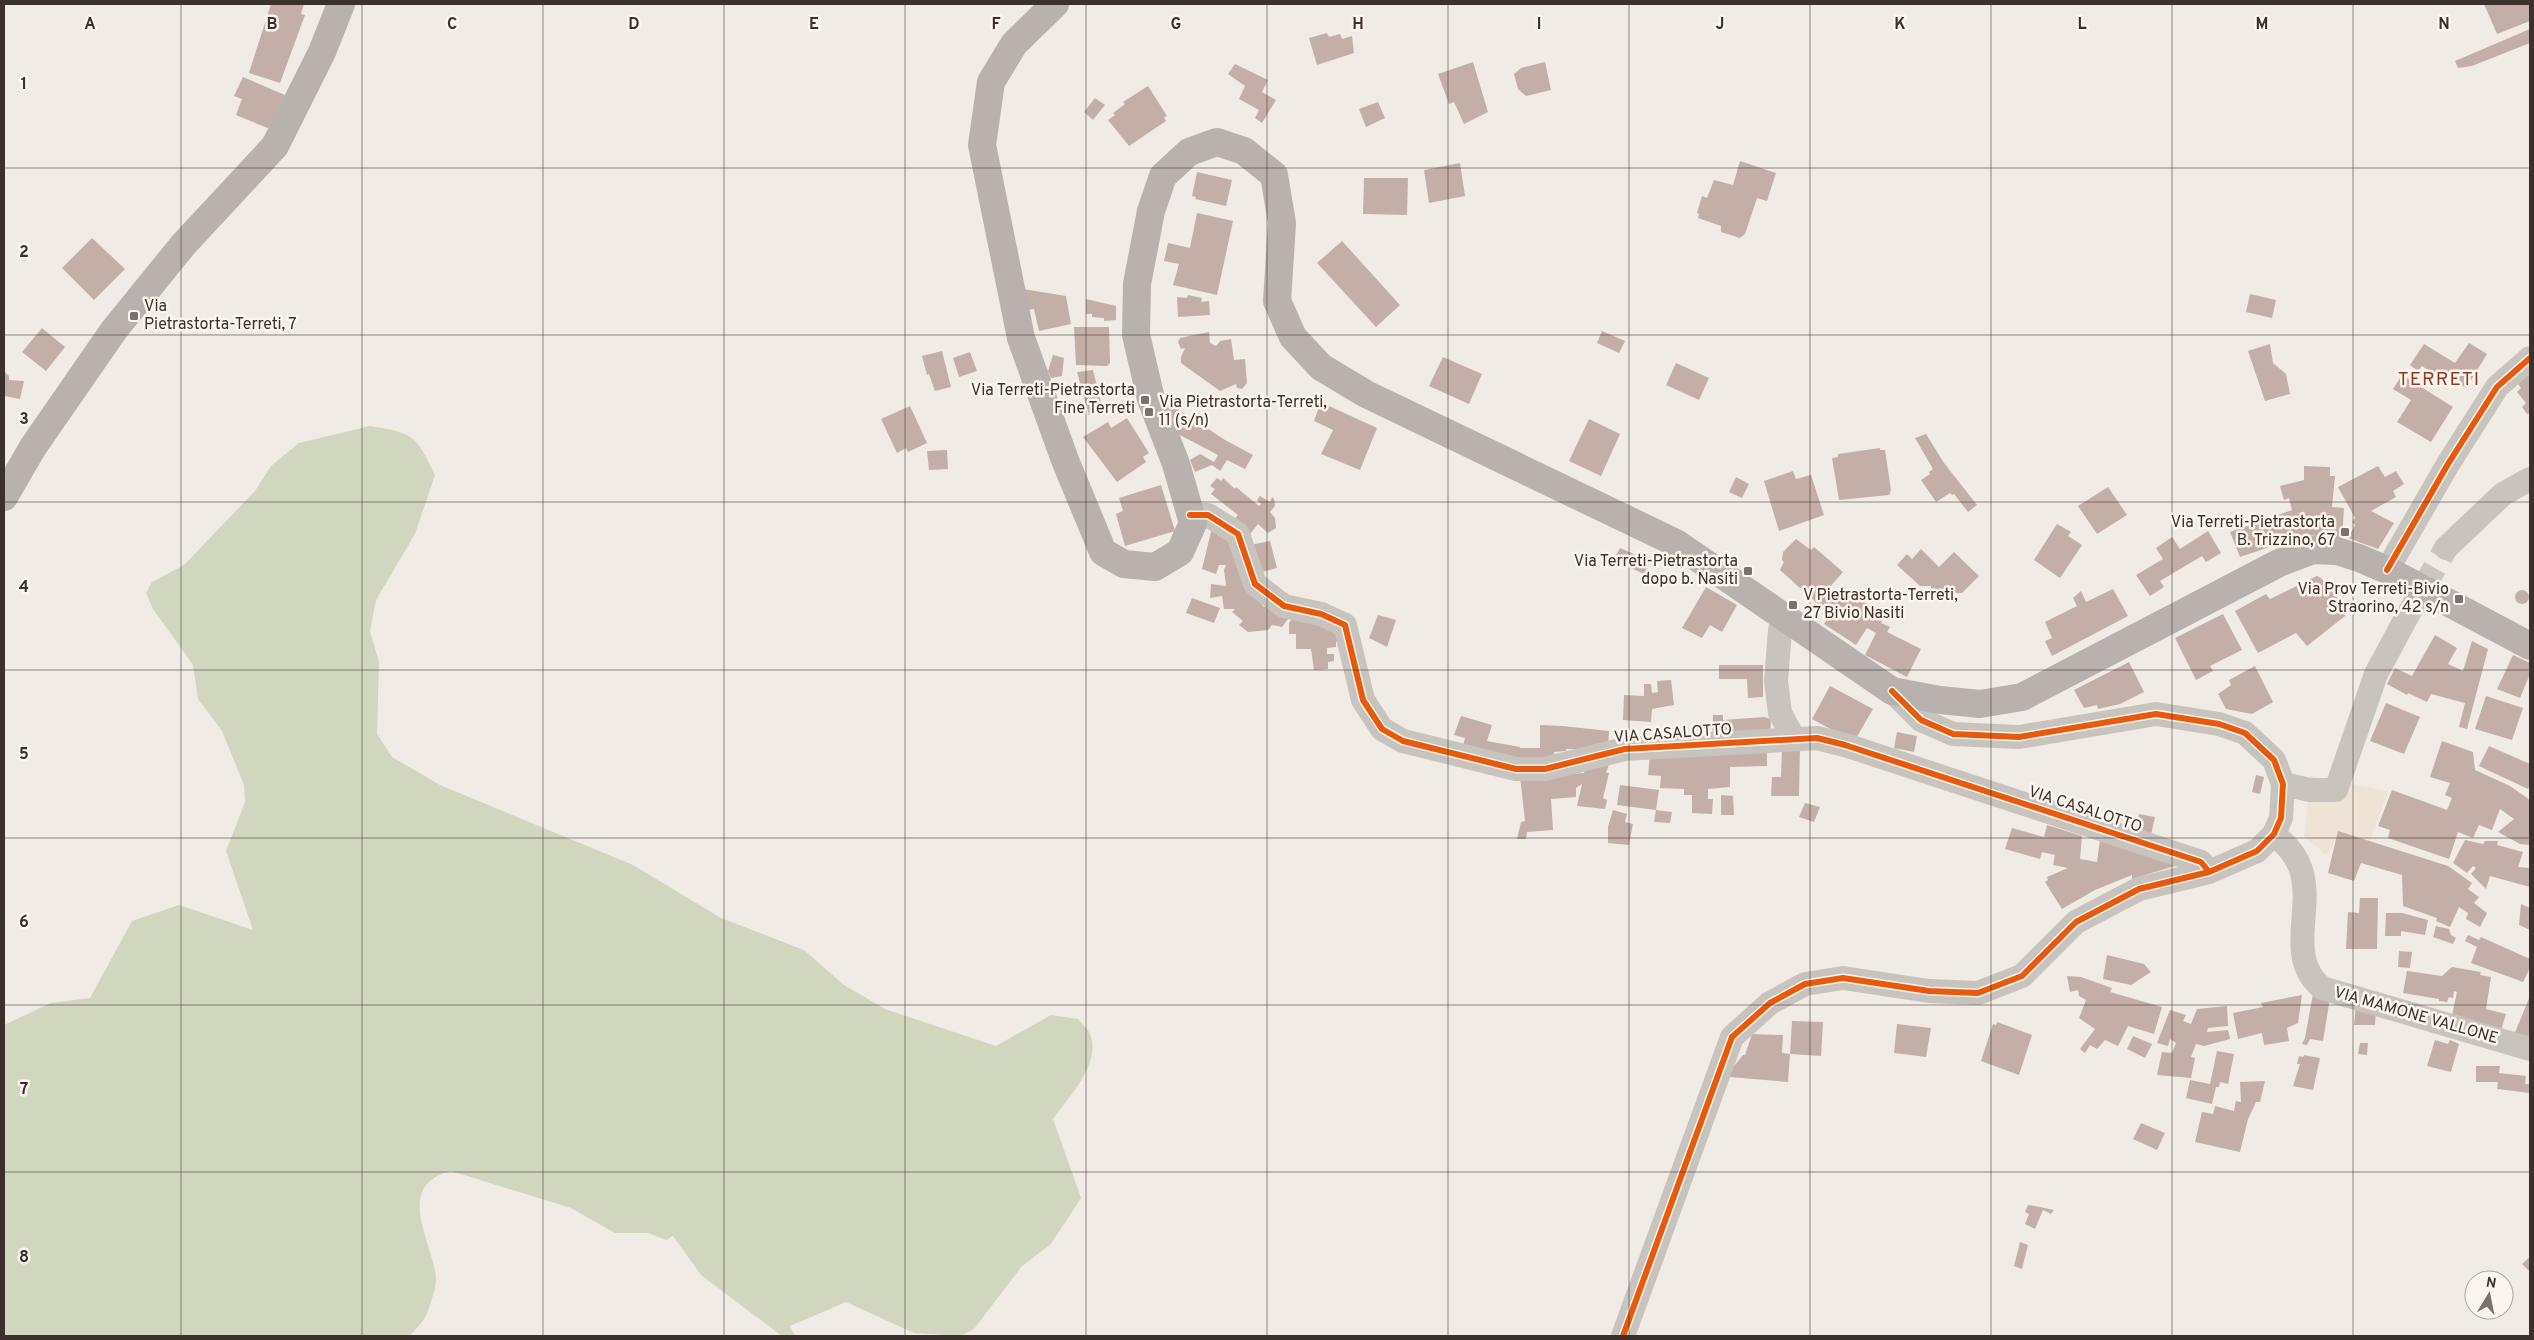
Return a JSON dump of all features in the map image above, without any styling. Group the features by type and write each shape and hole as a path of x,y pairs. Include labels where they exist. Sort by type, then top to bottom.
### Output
{"main road":[{"path":"4,497 33,447 114,330 184,245 274,146 322,52 341,4"},
{"path":"1055,4 1014,44 991,82 982,145 1021,338 1065,460 1103,552 1124,564 1155,567 1180,552 1193,523 1176,464 1151,399 1136,335 1137,284 1151,211 1163,176 1189,152 1217,142 1244,150 1274,175 1282,223 1277,301 1293,337 1321,367 1366,394 1676,543 1892,691 1940,700 1980,704 2022,697 2278,563 2313,550 2337,551 2387,570 2530,646"}],"street":[{"path":"2387,570 2448,464 2497,387 2530,358"},
{"path":"2446,548 2503,494 2530,479"},
{"name":"VIA CASALOTTO","path":"1190,515 1208,515 1238,534 1255,584 1284,606 1322,614 1345,625 1363,700 1382,730 1403,741 1516,769 1546,769 1625,749 1817,738 1845,745 2201,862 2209,872"},
{"path":"1787,619 1780,630 1776,681 1780,713 1794,739"},
{"path":"2283,784 2310,790 2336,790 2376,674 2405,620"},
{"path":"1623,1336 1732,1037 1770,1003 1805,984 1842,978 1929,991 1978,993 2022,976 2076,922 2139,889 2209,872 2258,851 2274,834 2281,818 2283,784 2274,760 2245,733 2219,724 2156,714 2019,737 1953,734 1921,720 1892,691"},
{"name":"VIA MAMONE VALLONE","path":"2274,834 2292,851 2302,871 2304,891 2302,944 2306,968 2312,980 2322,988 2530,1049"}],"green space":[{"path":"370,426 396,431 412,438 423,451 435,475 415,534 376,600 370,631 379,662 377,734 392,757 440,785 633,865 721,918 804,950 844,985 885,1009 996,1046 1051,1015 1078,1019 1089,1032 1092,1045 1088,1068 1082,1080 1053,1119 1081,1198 1051,1244 1022,1266 974,1329 960,1336 914,1333 846,1302 790,1326 795,1336 782,1336 701,1275 673,1236 666,1240 648,1233 615,1233 571,1208 451,1171 433,1178 423,1189 420,1202 421,1217 434,1265 436,1282 426,1316 409,1336 4,1336 4,1025 51,1003 90,998 132,921 179,905 253,930 226,851 245,802 244,785 222,731 198,699 193,665 153,609 146,593 152,582 184,565 255,491 271,466 299,443"}],"shaded area":[{"path":"2311,776 2388,791 2370,840 2338,831 2332,847 2326,855 2304,836"}],"building":[{"path":"271,4 304,4 301,14 305,15 280,83 249,73"},
{"path":"2484,4 2530,4 2530,21 2497,34"},
{"path":"2530,29 2530,43 2472,66 2458,68 2455,61"},
{"path":"1327,33 1329,37 1340,34 1342,39 1352,36 1354,53 1317,65 1309,38"},
{"path":"1473,62 1488,112 1464,124 1454,102 1449,104 1438,74"},
{"path":"1545,62 1551,90 1526,96 1518,89 1514,74 1521,68"},
{"path":"1235,64 1268,80 1262,92 1276,100 1262,123 1255,118 1259,110 1239,99 1245,86 1228,74"},
{"path":"243,77 285,95 270,129 236,115 242,99 234,96"},
{"path":"1148,86 1167,116 1164,117 1166,121 1129,146 1108,120 1115,115 1113,113 1125,104 1123,102"},
{"path":"1095,98 1105,105 1093,120 1084,112"},
{"path":"1378,102 1385,118 1366,127 1359,109"},
{"path":"1740,161 1776,173 1767,201 1757,198 1745,234 1740,238 1721,232 1721,226 1698,218 1699,214 1697,213 1702,196 1707,198 1714,180 1733,185"},
{"path":"1460,163 1465,196 1429,203 1424,170"},
{"path":"1197,172 1232,180 1226,206 1195,199 1196,197 1192,196"},
{"path":"1364,178 1408,178 1407,215 1363,214"},
{"path":"1197,213 1233,221 1217,295 1173,285 1179,264 1164,261 1168,243 1190,248"},
{"path":"92,238 125,269 94,300 62,268"},
{"path":"1342,241 1400,305 1376,327 1317,263"},
{"path":"1023,289 1066,296 1071,324 1039,331 1034,309 1027,310"},
{"path":"2250,294 2276,300 2272,318 2246,312"},
{"path":"1188,295 1202,298 1201,302 1209,301 1210,315 1178,317 1177,297 1187,298"},
{"path":"1086,299 1116,306 1116,320 1104,321 1104,318 1092,317 1092,314 1086,314"},
{"path":"1074,327 1109,327 1110,363 1107,366 1076,365"},
{"path":"42,328 65,347 46,371 22,352"},
{"path":"1602,331 1625,341 1619,353 1597,343"},
{"path":"1209,332 1210,343 1216,346 1220,341 1231,339 1234,360 1245,359 1247,383 1242,389 1237,388 1236,384 1220,391 1181,363 1181,357 1185,348 1181,349 1178,342 1180,338"},
{"path":"2469,343 2487,354 2466,388 2440,372 2437,376 2422,366 2418,371 2410,365 2424,344 2455,363"},
{"path":"2270,344 2273,363 2286,374 2290,394 2265,401 2248,351"},
{"path":"942,351 951,387 935,391 929,374 927,375 922,356"},
{"path":"970,352 977,371 959,377 953,358"},
{"path":"1053,355 1064,358 1062,376 1051,378 1048,371"},
{"path":"1443,357 1482,374 1469,404 1429,386"},
{"path":"1676,363 1709,378 1699,400 1666,385"},
{"path":"1093,370 1103,411 1089,415 1077,372"},
{"path":"4,371 9,376 9,380 24,381 20,399 4,396"},
{"path":"2527,371 2530,374 2530,413 2527,414 2522,407 2526,403 2517,392 2521,388 2516,381"},
{"path":"2402,375 2453,407 2431,442 2397,422 2411,400 2393,389"},
{"path":"1316,400 1377,428 1360,470 1321,454 1333,430 1314,421 1319,407 1314,405"},
{"path":"1170,404 1225,440 1253,455 1245,469 1227,460 1220,471 1212,465 1195,472 1190,460 1200,454 1214,462 1218,455 1178,434 1166,407"},
{"path":"910,406 927,443 908,452 906,448 897,453 881,419"},
{"path":"1127,418 1149,453 1143,457 1146,462 1117,482 1083,437 1108,422 1111,428"},
{"path":"1589,419 1620,434 1601,476 1569,461"},
{"path":"1926,434 1944,463 1977,505 1968,512 1954,494 1950,493 1936,502 1921,480 1930,474 1929,472 1933,469 1915,438"},
{"path":"1880,448 1880,450 1885,450 1891,490 1889,495 1839,500 1832,458 1838,457 1838,454"},
{"path":"947,450 948,469 929,470 927,451"},
{"path":"2304,466 2330,467 2330,476 2335,476 2332,507 2344,508 2342,538 2305,535 2240,557 2230,532 2292,510 2289,498 2284,500 2280,486 2304,480"},
{"path":"2378,466 2385,477 2396,471 2404,484 2393,491 2396,497 2371,511 2394,523 2378,549 2348,538 2355,525 2352,522 2355,518 2338,487"},
{"path":"1793,471 1796,479 1811,475 1824,515 1779,531 1764,481"},
{"path":"1736,477 1749,484 1742,498 1729,492"},
{"path":"1217,478 1221,481 1223,478 1259,506 1261,504 1257,500 1260,496 1270,502 1272,497 1275,506 1270,512 1275,518 1276,528 1268,533 1258,524 1250,534 1233,521 1238,515 1211,494 1215,489 1210,486"},
{"path":"1161,485 1175,531 1125,546 1116,514 1123,511 1119,498"},
{"path":"2108,487 2127,515 2097,534 2078,506"},
{"path":"2057,524 2071,532 2068,536 2082,545 2060,578 2034,560"},
{"path":"1212,528 1229,532 1254,596 1264,607 1267,604 1288,619 1282,627 1272,625 1268,630 1248,632 1239,625 1243,621 1232,612 1235,609 1224,609 1222,596 1210,598 1211,584 1226,586 1224,570 1226,565 1219,565 1216,574 1202,569"},
{"path":"2208,531 2221,553 2206,562 2202,556 2160,581 2164,587 2150,596 2136,575 2163,559 2156,548 2172,537 2180,549"},
{"path":"1796,539 1811,550 1814,547 1843,572 1829,588 1845,598 1848,593 1886,614 1881,623 1890,627 1887,632 1921,649 1907,677 1865,655 1876,633 1867,628 1856,645 1824,624 1830,615 1780,570 1784,562 1782,560 1783,552"},
{"path":"1270,541 1277,568 1258,573 1250,545"},
{"path":"1620,548 1650,561 1644,574 1613,560"},
{"path":"1921,549 1939,567 1954,552 1979,576 1962,593 1931,592 1931,586 1920,586 1897,565 1907,554 1912,559"},
{"path":"2317,576 2321,578 2346,609 2345,616 2307,646 2296,633 2258,653 2235,611 2266,594 2270,599"},
{"path":"1706,587 1737,605 1722,632 1710,625 1702,638 1682,628"},
{"path":"2113,589 2128,616 2052,656 2045,641 2052,638 2045,622 2077,606 2073,598 2081,591 2086,602"},
{"path":"2522,590 2527,592 2529,597 2527,602 2522,604 2517,602 2515,597 2517,592"},
{"path":"1192,598 1220,608 1214,623 1186,613"},
{"path":"2223,614 2242,650 2210,666 2213,671 2196,680 2175,638"},
{"path":"1378,615 1396,620 1387,647 1369,638"},
{"path":"1293,617 1331,623 1339,641 1336,642 1336,647 1327,648 1327,654 1334,654 1334,661 1328,662 1328,669 1314,670 1311,649 1296,649 1296,634 1289,634 1289,623"},
{"path":"2435,635 2457,648 2448,664 2463,671 2472,641 2488,649 2467,729 2459,727 2465,703 2431,694 2427,702 2408,693 2407,695 2387,684 2395,668 2412,676"},
{"path":"2513,655 2530,663 2530,674 2520,698 2497,689"},
{"path":"2129,662 2144,692 2120,704 2098,709 2097,705 2084,708 2074,690"},
{"path":"1719,665 1763,665 1763,697 1748,698 1747,679 1719,679"},
{"path":"2255,666 2273,702 2252,714 2226,709 2218,694 2231,685 2229,680"},
{"path":"1671,680 1674,705 1652,709 1651,722 1623,720 1624,695 1644,696 1644,684 1651,684 1652,693 1658,692 1657,681"},
{"path":"1830,686 1873,709 1854,742 1812,719"},
{"path":"2486,696 2523,708 2512,740 2475,729"},
{"path":"2386,703 2420,717 2404,754 2370,741"},
{"path":"1713,715 1723,715 1723,720 1764,717 1771,719 1770,736 1712,742"},
{"path":"1461,716 1492,725 1487,741 1520,748 1540,748 1540,725 1563,726 1609,731 1608,749 1566,749 1566,751 1554,752 1556,764 1461,754 1465,738 1454,735"},
{"path":"1897,732 1917,736 1914,752 1894,748"},
{"path":"2442,741 2473,752 2475,770 2510,786 2530,800 2530,845 2520,844 2498,832 2514,819 2500,809 2492,830 2479,825 2473,838 2458,832 2449,859 2388,838 2390,830 2378,826 2392,790 2447,810 2452,798 2445,795 2450,783 2430,777"},
{"path":"1800,745 1799,796 1771,796 1772,777 1781,777 1782,747"},
{"path":"2489,746 2530,764 2530,784 2528,789 2479,766"},
{"path":"1767,749 1767,766 1730,767 1730,787 1708,789 1708,799 1713,799 1712,814 1692,813 1692,795 1684,795 1684,789 1660,788 1661,776 1648,775 1650,755"},
{"path":"1609,764 1606,773 1609,773 1603,798 1607,800 1605,809 1577,806 1582,784 1576,788 1576,797 1551,799 1553,830 1527,832 1526,839 1517,839 1521,822 1525,821 1520,777 1584,773 1586,765"},
{"path":"2256,775 2264,777 2260,794 2252,792"},
{"path":"1620,785 1659,790 1656,810 1617,805"},
{"path":"1721,795 1733,796 1734,815 1721,815"},
{"path":"1805,803 1820,807 1814,822 1799,817"},
{"path":"1613,810 1627,814 1625,822 1633,824 1629,845 1608,843 1608,827"},
{"path":"1656,810 1672,812 1670,823 1654,822"},
{"path":"2139,814 2155,817 2150,839 2135,836"},
{"path":"2047,825 2082,836 2080,859 2097,862 2100,839 2178,865 2132,879 2132,875 2095,890 2062,909 2045,882 2048,880 2047,877 2068,868 2053,865 2055,855 2042,852 2040,859 2005,849 2012,828 2044,837"},
{"path":"2338,831 2448,866 2472,883 2468,889 2479,897 2474,903 2487,913 2480,927 2466,919 2468,913 2459,907 2450,927 2436,921 2437,918 2403,906 2402,875 2361,863 2354,881 2328,873"},
{"path":"2465,840 2483,844 2485,841 2498,841 2497,845 2523,852 2518,867 2530,868 2530,887 2490,876 2486,889 2471,874 2476,868 2473,866 2467,873 2453,863"},
{"path":"2360,898 2378,898 2377,949 2346,949 2348,912 2359,913"},
{"path":"2521,904 2530,908 2530,930 2519,925"},
{"path":"2386,913 2402,913 2428,920 2425,935 2401,931 2401,936 2385,936"},
{"path":"2436,926 2449,929 2451,935 2456,938 2453,944 2433,937"},
{"path":"2468,935 2479,940 2481,937 2530,959 2530,968 2523,982 2471,963 2477,947 2465,941"},
{"path":"2399,951 2412,952 2410,968 2398,967"},
{"path":"2107,955 2144,964 2151,972 2131,985 2103,979"},
{"path":"2452,967 2481,972 2480,975 2491,977 2486,1009 2506,1014 2501,1030 2451,1020 2457,992 2454,991 2453,998 2449,997 2447,1002 2403,993 2407,971 2442,976"},
{"path":"2067,976 2081,977 2112,988 2110,992 2162,1007 2154,1034 2128,1026 2118,1046 2105,1040 2097,1049 2090,1045 2085,1053 2080,1049 2095,1029 2079,1018 2086,1000 2079,996 2078,990 2070,992"},
{"path":"2313,994 2330,998 2323,1041 2310,1039 2307,1045 2302,1044 2305,1038"},
{"path":"2302,995 2298,1023 2287,1028 2289,1041 2264,1045 2262,1033 2238,1039 2233,1013 2263,1007 2261,1003"},
{"path":"2530,996 2530,1042 2514,1035"},
{"path":"2356,1005 2376,1010 2375,1025 2354,1025"},
{"path":"2227,1006 2228,1026 2208,1028 2207,1032 2228,1030 2230,1039 2204,1046 2196,1044 2191,1057 2195,1058 2191,1078 2157,1075 2162,1052 2172,1053 2176,1043 2170,1039 2168,1046 2157,1043 2170,1010 2186,1015 2183,1021 2191,1024 2197,1009"},
{"path":"1792,1021 1823,1022 1821,1056 1790,1054"},
{"path":"1997,1022 2032,1035 2019,1075 1981,1061 1993,1024 1996,1025"},
{"path":"1897,1024 1931,1028 1926,1057 1894,1053"},
{"path":"1752,1034 1783,1035 1782,1053 1790,1054 1788,1082 1730,1077 1730,1071 1745,1055"},
{"path":"2133,1036 2152,1044 2145,1058 2127,1049"},
{"path":"2435,1040 2448,1044 2450,1040 2459,1044 2451,1072 2427,1066"},
{"path":"2360,1043 2368,1043 2367,1055 2358,1054"},
{"path":"2217,1051 2234,1054 2228,1084 2220,1082 2219,1087 2216,1087 2212,1104 2186,1098 2190,1080 2210,1084"},
{"path":"2304,1055 2320,1058 2313,1090 2293,1086 2300,1064 2297,1064 2299,1056 2303,1057"},
{"path":"2476,1066 2500,1066 2499,1073 2526,1076 2525,1084 2530,1084 2530,1093 2497,1089 2498,1082 2476,1082"},
{"path":"2265,1081 2260,1102 2256,1102 2248,1119 2240,1152 2195,1142 2202,1112 2213,1114 2215,1106 2234,1111 2236,1101 2241,1102 2240,1082"},
{"path":"2141,1123 2165,1133 2157,1150 2133,1139"},
{"path":"2028,1205 2054,1210 2051,1214 2043,1210 2035,1229 2025,1224 2029,1214 2025,1212"},
{"path":"2020,1242 2028,1245 2022,1269 2014,1266"},
{"path":"2530,1257 2530,1272 2522,1264"}],"tunnel":[{"path":"2405,620 2446,548"}],"cycle path":[{"path":"2387,570 2448,464 2497,387 2530,358"},
{"path":"1190,515 1208,515 1238,534 1255,584 1284,606 1321,614 1345,625 1363,700 1382,729 1403,741 1516,769 1545,769 1625,749 1817,738 1845,745 2201,862 2209,872"},
{"path":"1623,1336 1732,1037 1770,1003 1805,984 1843,978 1929,991 1978,993 2022,976 2076,922 2139,889 2209,872 2257,851 2274,834 2281,818 2283,784 2274,760 2245,733 2219,724 2156,714 2019,737 1953,734 1921,720 1892,691"}],"place":[{"name":"Via Pietrastorta-Terreti, 7","path":"134,316"},
{"name":"Via Terreti-Pietrastorta Fine Terreti","path":"1145,400"},
{"name":"Via Pietrastorta-Terreti, 11 (s/n)","path":"1149,412"},
{"name":"Via Terreti-Pietrastorta B. Trizzino, 67","path":"2345,532"},
{"name":"Via Terreti-Pietrastorta dopo b. Nasiti","path":"1748,571"},
{"name":"Via Prov Terreti-Bivio Straorino, 42 s/n","path":"2459,599"},
{"name":"V Pietrastorta-Terreti, 27 Bivio Nasiti","path":"1793,605"}],"district":[{"name":"TERRETI","path":"2439,380"}]}
